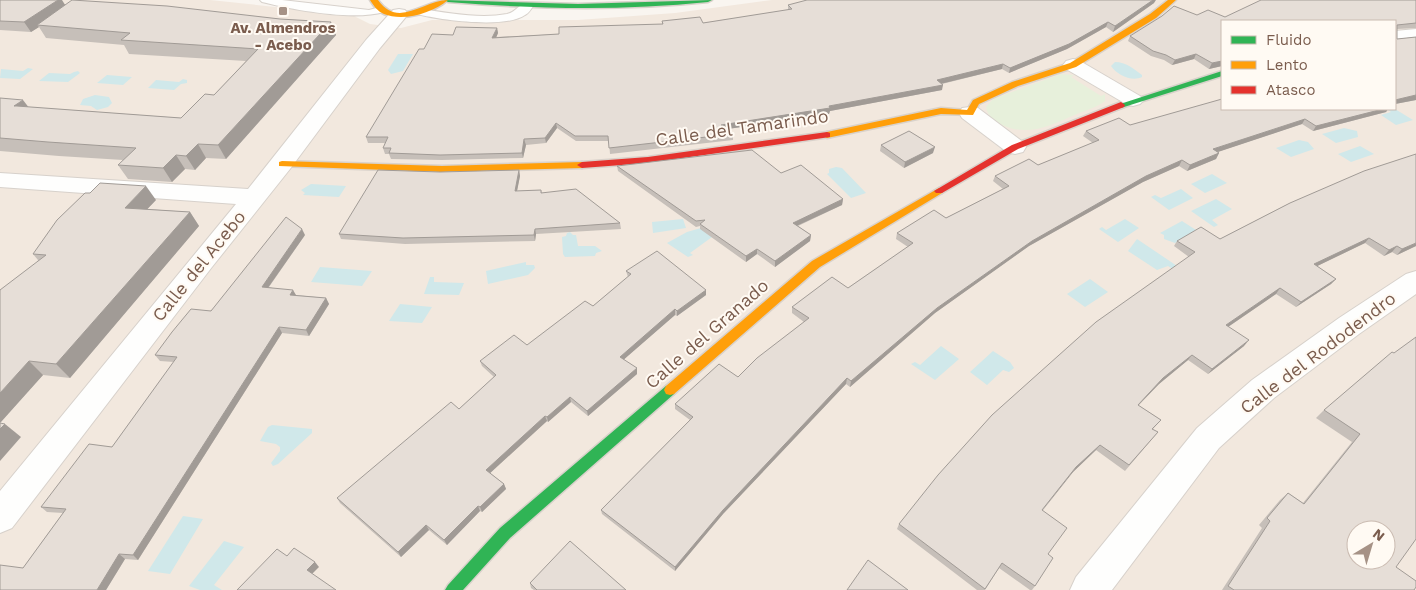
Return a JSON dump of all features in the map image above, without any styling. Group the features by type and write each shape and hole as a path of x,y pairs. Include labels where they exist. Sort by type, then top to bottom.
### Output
{"street":[{"path":"394,9 439,5 446,0 565,8 619,7 708,0"},
{"path":"1015,148 970,113 976,102 1015,84 1073,64 1153,16 1172,0"},
{"name":"Calle del Acebo","path":"0,517 282,164 373,44 394,9"},
{"path":"1396,38 1416,35"},
{"path":"1073,64 1133,100"},
{"name":"Calle del Granado","path":"453,590 505,533 816,264 1015,148 1133,100 1221,72"},
{"name":"Calle del Tamarindo","path":"282,164 442,169 569,166 648,160 809,139 941,111 970,113"},
{"path":"0,180 254,197"},
{"name":"Calle del Rododendro","path":"1089,590 1208,438 1263,389 1349,326 1416,281"}],"lane":[{"path":"266,0 289,5 354,12 369,13 394,9 456,17 507,17 517,15 527,6"}],"shaded area":[{"path":"0,0 210,0 352,15 370,24 401,28 432,20 578,20 675,13 772,0 1416,0 1416,590 0,590"}],"green space":[{"path":"1061,74 1074,75 1071,77 1101,96 1105,94 1105,101 1049,126 1030,130 1010,128 1000,124 988,113 986,107 993,99"}],"water":[{"path":"398,54 413,54 403,71 391,74 388,70"},
{"path":"1115,62 1130,66 1142,77 1134,79 1121,75 1111,66"},
{"path":"28,68 33,69 20,79 0,78 1,69 23,71"},
{"path":"78,71 80,73 68,82 39,81 49,73 70,74"},
{"path":"107,75 132,77 123,85 97,83"},
{"path":"183,79 187,80 187,83 181,84 174,90 148,88 156,80 179,82"},
{"path":"95,95 109,97 112,103 108,107 97,110 91,106 80,105 83,99"},
{"path":"1388,110 1396,110 1413,120 1396,125 1381,115 1391,112"},
{"path":"1344,128 1357,131 1358,137 1336,143 1322,134"},
{"path":"1299,140 1308,142 1314,149 1291,157 1276,148"},
{"path":"1360,146 1374,154 1351,162 1338,154"},
{"path":"842,168 866,193 851,198 827,174 829,169"},
{"path":"1212,174 1227,183 1205,193 1191,184"},
{"path":"311,184 346,186 339,197 303,195 305,193 301,190"},
{"path":"1181,189 1193,198 1169,210 1151,197 1155,195 1161,198"},
{"path":"1216,199 1232,209 1212,220 1218,225 1214,227 1191,211"},
{"path":"683,219 686,228 653,233 652,222"},
{"path":"1125,219 1139,228 1118,242 1099,229 1102,227 1106,230"},
{"path":"1182,221 1196,230 1175,243 1164,239 1164,235 1160,233"},
{"path":"701,228 712,237 690,253 693,255 688,257 667,243 687,232"},
{"path":"570,232 576,235 578,246 595,246 602,251 596,253 595,256 565,257 563,254 562,237"},
{"path":"1137,239 1180,268 1176,271 1168,266 1157,270 1128,251"},
{"path":"526,262 526,265 534,265 535,268 528,275 488,284 486,271"},
{"path":"320,267 372,271 362,286 311,282"},
{"path":"430,277 434,277 434,282 464,283 459,295 424,294"},
{"path":"1090,279 1108,292 1085,307 1067,294"},
{"path":"400,304 432,307 422,323 389,321"},
{"path":"941,346 959,359 935,380 911,364 915,362 920,365"},
{"path":"993,351 1010,362 1014,368 1009,372 1003,370 987,385 970,372"},
{"path":"272,425 312,429 312,433 278,464 273,466 271,463 280,451 280,447 276,444 260,441 268,427"},
{"path":"183,516 203,519 170,574 148,571"},
{"path":"224,541 244,547 214,585 222,590 200,590 189,586"}],"building":[{"path":"0,0 58,0 24,22 0,21"},
{"path":"72,0 167,6 280,19 331,22 218,145 198,144 186,156 176,155 163,168 118,165 136,148 0,138 0,98 23,100 14,106 181,118 205,94 214,95 258,49 121,40 130,33 37,25"},
{"path":"807,0 1153,0 1115,26 1108,22 1069,44 1010,68 1003,64 937,80 943,85 829,106 830,108 721,125 733,134 609,148 608,136 575,136 556,123 545,138 524,139 522,153 440,155 389,153 391,148 383,148 388,137 366,137 419,49 424,49 432,34 453,35 456,27 497,28 492,38 559,34 559,27 663,24 662,21 700,17 703,23 792,9 788,5"},
{"path":"1261,0 1416,0 1416,23 1397,25 1397,39 1416,37 1416,95 1396,100 1396,20 1221,20 1221,61 1212,63 1196,54 1175,60 1153,51 1130,36 1162,16 1174,6 1197,15 1208,10 1225,17"},
{"path":"1221,99 1221,110 1379,110 1316,126 1305,119 1213,149 1219,153 1190,165 1182,160 1146,176 1032,241 937,308 851,381 847,378 723,510 675,567 601,510 693,417 675,404 719,364 738,377 757,358 809,318 792,307 832,277 848,288 913,243 897,233 934,210 946,218 1009,186 995,176 1029,159 1038,165 1099,140 1086,131 1119,118 1130,125"},
{"path":"909,131 935,147 905,162 881,145"},
{"path":"752,150 781,173 801,165 843,199 793,223 811,235 775,261 757,249 746,256 700,224 705,220 696,221 617,166"},
{"path":"1416,154 1416,243 1402,249 1397,246 1389,250 1369,238 1314,264 1336,279 1301,302 1280,288 1226,325 1249,340 1212,369 1192,355 1163,378 1138,405 1161,420 1152,429 1158,432 1129,465 1100,445 1076,467 1042,510 1067,528 1048,554 1053,558 1035,586 1002,563 985,589 899,524 938,475 992,415 1096,322 1195,252 1177,241 1201,227 1220,239 1290,203 1364,171"},
{"path":"378,170 440,172 519,170 515,191 541,190 541,193 576,189 620,223 535,229 534,235 403,238 339,234"},
{"path":"100,183 146,186 125,208 190,212 56,364 29,361 0,393 0,290 46,255 33,254 57,220 85,193 90,193"},
{"path":"286,217 302,229 262,287 293,290 290,295 326,298 306,330 279,327 133,555 119,554 97,590 0,590 0,565 23,568 66,509 41,507 89,444 112,447 177,357 155,355 172,332 191,309 211,311"},
{"path":"657,251 706,290 677,311 675,309 620,357 637,368 587,411 570,397 547,417 545,416 486,470 504,484 480,507 478,506 444,540 426,525 398,552 337,498 451,402 459,409 496,375 480,361 514,335 527,345 585,301 593,306 631,274 626,271"},
{"path":"1416,337 1416,539 1396,567 1416,581 1414,590 1234,590 1228,586 1270,521 1267,518 1288,493 1304,504 1360,434 1324,410 1392,352 1394,353"},
{"path":"570,541 626,590 537,590 530,583"},
{"path":"294,548 315,562 307,570 336,590 237,590 277,549 287,556"},
{"path":"868,560 908,590 847,590"}],"traffic: fast":[{"path":"448,0 578,6 643,5 708,0"},
{"path":"1121,105 1221,73"},
{"path":"453,590 505,533 670,390"}],"traffic: slow":[{"path":"374,0 387,13 396,15 427,9 444,0"},
{"path":"827,135 941,111 970,113 976,102 1015,84 1073,65 1153,16 1172,0"},
{"path":"282,164 442,169 582,165"},
{"path":"670,390 816,264 939,191"}],"traffic: jam":[{"path":"939,191 1015,147 1121,105"},
{"path":"582,165 648,160 827,135"}],"place":[{"name":"Av. Almendros - Acebo","path":"283,11"}]}
